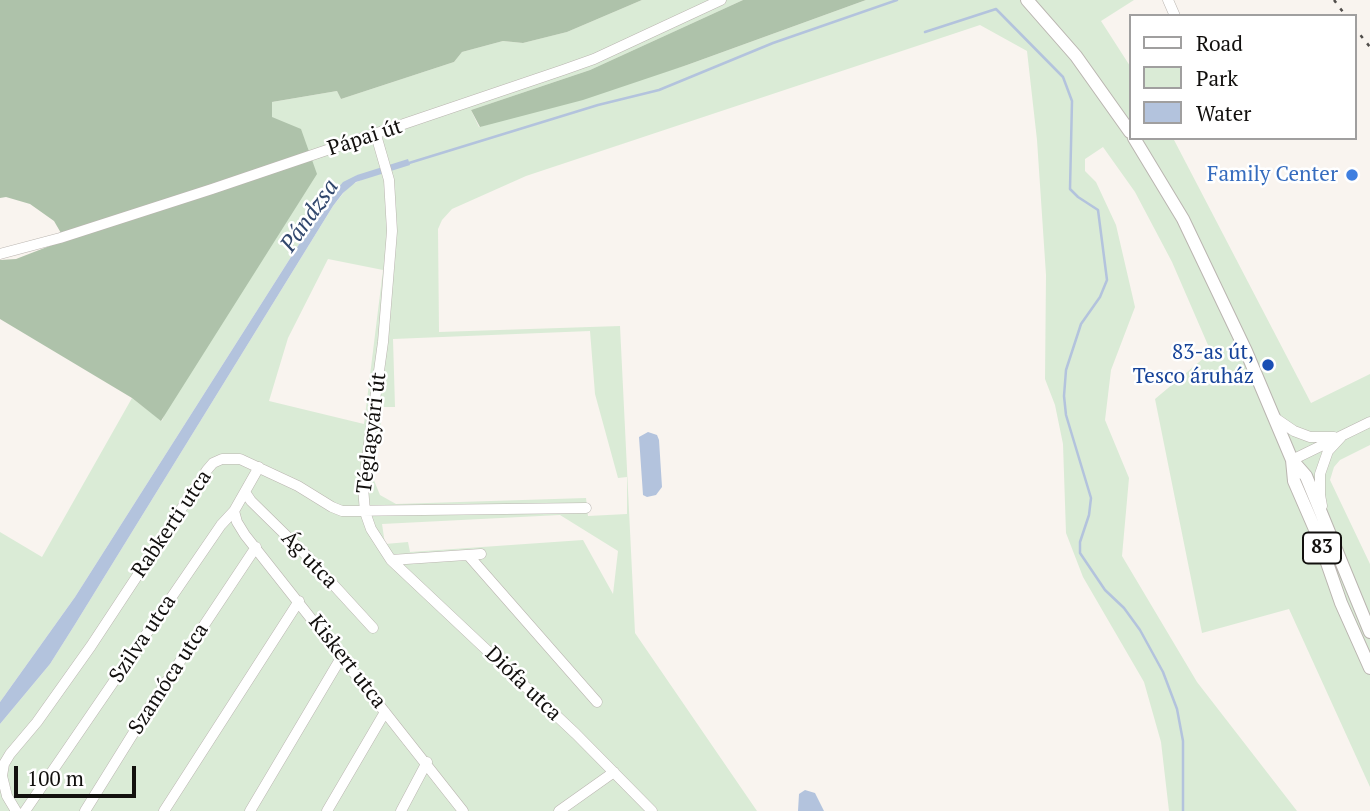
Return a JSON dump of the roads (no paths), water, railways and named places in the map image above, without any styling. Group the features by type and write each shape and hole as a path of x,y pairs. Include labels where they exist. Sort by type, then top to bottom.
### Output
{"main road":[{"path":"1027,0 1076,56 1128,129"},
{"name":"83","path":"1135,140 1197,246 1275,418 1292,460 1294,481 1317,534 1341,603 1370,668"},
{"name":"83","path":"1292,460 1306,476 1370,632"}],"street":[{"name":"Pápai út","path":"0,254 61,238 376,135 594,59 705,3 721,0"},
{"name":"Téglagyári út","path":"376,135 389,180 392,231 381,356 363,487 365,512 586,508"},
{"path":"1275,418 1294,431 1310,436 1341,437"},
{"path":"1292,460 1370,422"},
{"path":"1328,527 1320,495 1320,474 1328,451 1341,437"},
{"name":"Rabkerti utca","path":"16,811 4,785 4,764 91,646 213,463 230,458 259,467 298,486 332,508 365,512"},
{"name":"Szilva utca","path":"25,811 221,525 234,511 259,467"},
{"name":"Ág utca","path":"245,492 373,628"},
{"name":"Kiskert utca","path":"234,511 237,522 256,547 463,811"},
{"path":"365,512 378,543 391,560 481,554"},
{"name":"Szamóca utca","path":"85,811 149,708 256,547"},
{"path":"468,555 597,702"},
{"name":"Diófa utca","path":"391,560 652,811"},
{"path":"164,811 299,601"},
{"path":"250,811 342,656"},
{"path":"327,811 385,712"},
{"path":"401,811 427,762"},
{"path":"562,810 614,772"}],"water":[{"path":"408,159 410,165 356,182 333,206 50,664 0,724 0,702 75,597 324,205 343,182"},
{"path":"648,432 657,435 659,440 662,487 656,495 647,497 643,495 639,437"},
{"path":"805,790 815,793 824,811 798,811 799,794"}],"waterway":[{"name":"Pándzsa","path":"409,163 598,105 659,90 773,43 897,0"},
{"path":"925,32 996,9 1063,77 1072,101 1070,189 1098,210 1107,280 1100,297 1081,324 1066,370 1066,415 1091,498 1089,515 1080,542 1080,553 1105,590 1124,608 1140,630 1163,672 1177,709 1183,741 1183,811"}],"railway":[{"path":"1334,0 1344,14"},
{"path":"1356,30 1370,47"}],"place":[{"name":"Family Center","path":"1352,175"},
{"name":"83-as út, Tesco áruház","path":"1268,365"}]}
